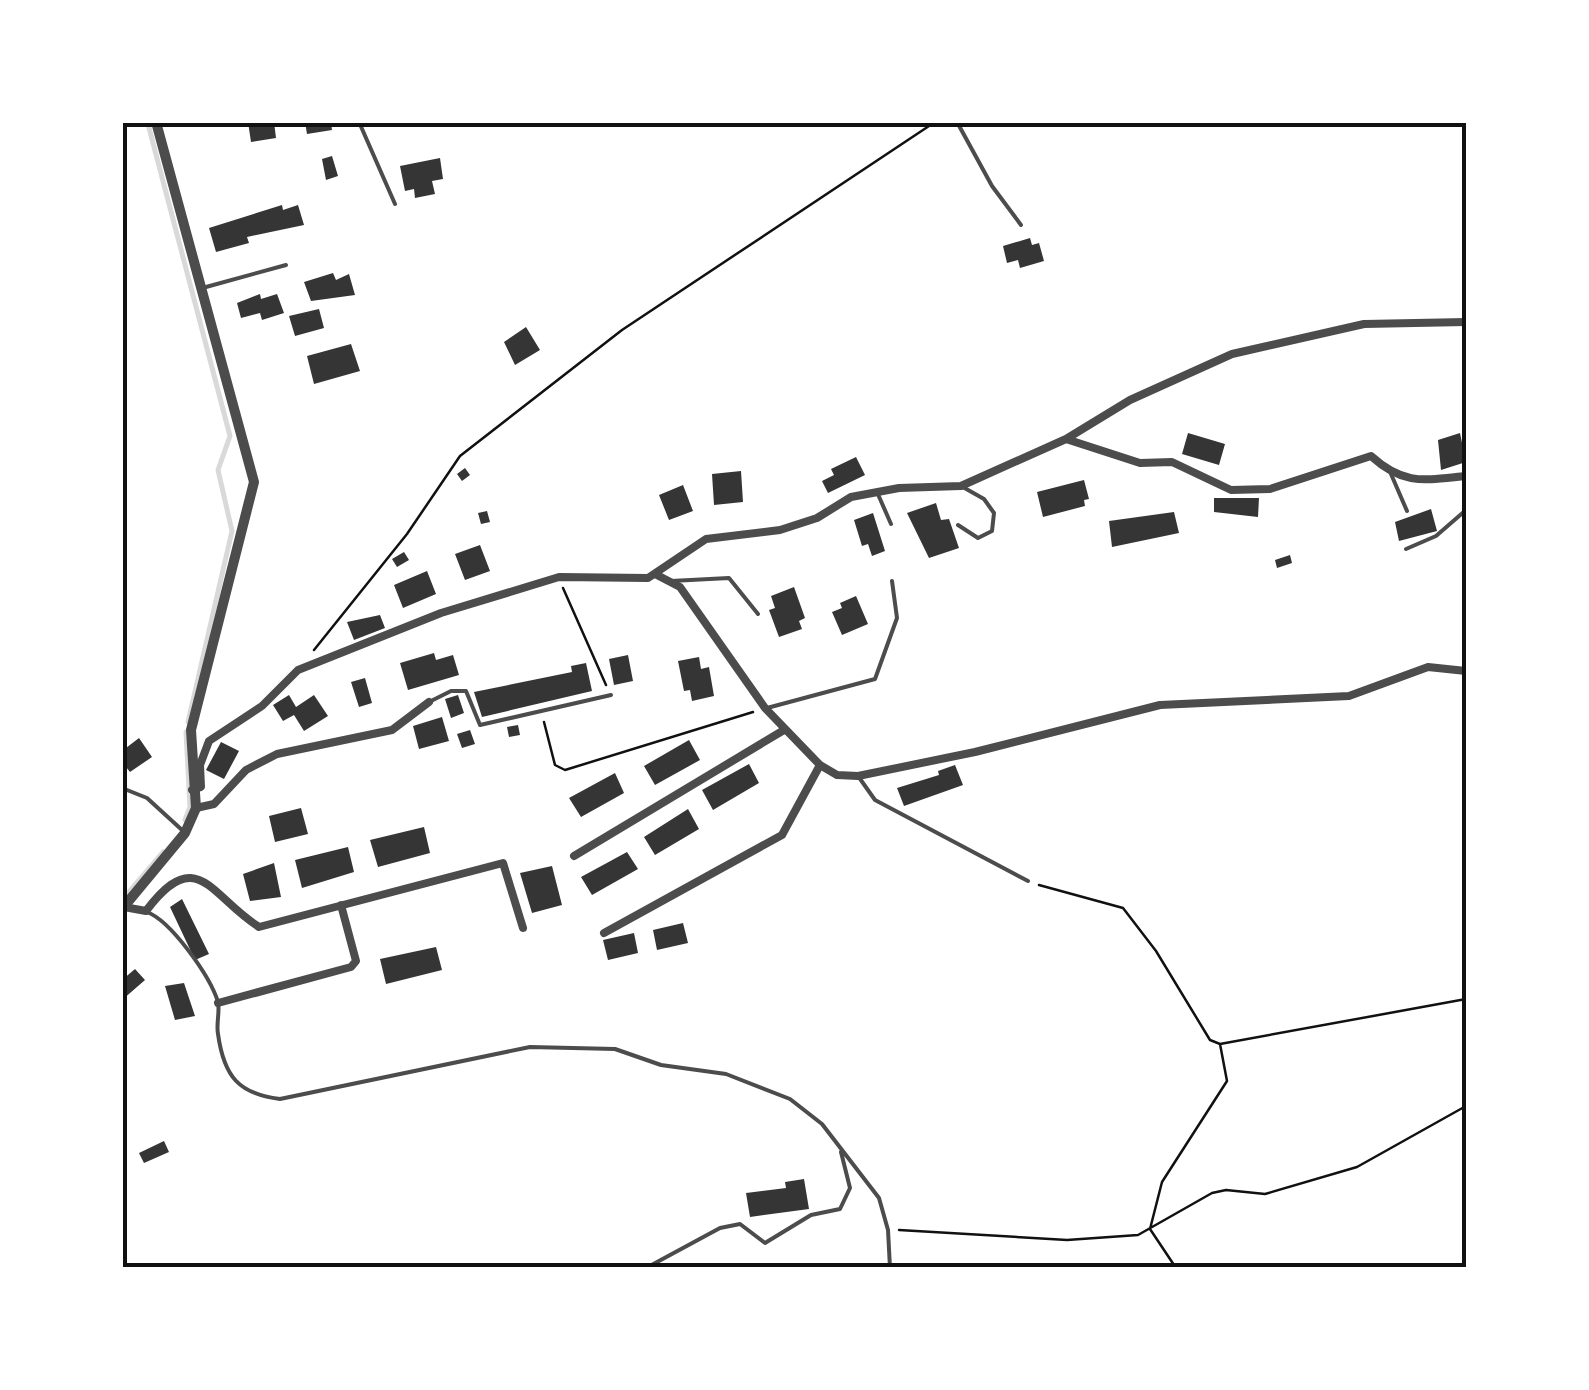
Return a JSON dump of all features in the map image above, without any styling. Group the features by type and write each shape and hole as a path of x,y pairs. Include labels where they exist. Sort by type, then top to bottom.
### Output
{"street":[{"path":"123,908 185,833 196,808 191,730 254,482 156,122"},
{"path":"192,790 201,787 200,765 209,742 262,706 298,670 485,597 559,576 636,580 659,572 689,547 706,539 780,530 818,518 851,497 961,486 1066,439 1130,400 1232,354 1364,324 1466,322"},
{"path":"1066,439 1140,463 1172,462 1231,490 1270,489 1371,456 1391,474 1417,480 1466,476"},
{"path":"659,572 666,582 680,587 784,730 820,765 838,775 858,776 975,752 1160,705 1350,696 1428,667 1466,671"},
{"path":"196,808 214,804 246,770 277,754 392,730 429,702"},
{"path":"574,856 784,730"},
{"path":"604,933 782,835 820,765"},
{"path":"123,908 146,911 164,886 188,876 209,881 241,916 259,928 503,863 524,928"},
{"path":"218,1003 351,967 356,961 341,905"}],"lane":[{"path":"358,122 395,204"},
{"path":"957,122 992,186 1021,225"},
{"path":"201,288 286,265"},
{"path":"1391,474 1408,512"},
{"path":"958,525 978,538 992,531 994,514 984,499 961,486"},
{"path":"877,492 890,524"},
{"path":"1406,548 1436,536 1466,510"},
{"path":"666,582 729,578 758,614"},
{"path":"765,708 875,680 897,618 892,581"},
{"path":"429,702 451,692 466,692 480,725 610,695"},
{"path":"858,776 875,800 1028,881"},
{"path":"123,790 147,798 185,833"},
{"path":"146,911 166,919 218,1003 218,1034 228,1065 239,1088 252,1096 280,1099 530,1047 616,1049 661,1066 726,1074 790,1098 822,1124 878,1198 888,1230 890,1268"},
{"path":"646,1268 720,1228 740,1224 765,1243 811,1215 840,1209 850,1188 840,1150"}],"path":[{"path":"298,670 407,534 460,456 622,330 935,122"},
{"path":"559,576 610,695"},
{"path":"542,711 555,765 565,770 765,708"},
{"path":"1028,881 1123,908 1156,951 1210,1040 1220,1044 1466,999"},
{"path":"1176,1268 1150,1228 1162,1182 1227,1080 1220,1044"},
{"path":"888,1230 1067,1240 1138,1235 1212,1193 1226,1190 1265,1194 1356,1167 1466,1106"}],"building":[{"path":"248,122 274,122 276,138 251,142"},
{"path":"305,122 331,122 332,130 307,134"},
{"path":"332,156 338,176 326,180 322,159"},
{"path":"440,158 443,179 432,181 435,194 415,198 414,189 405,191 400,166"},
{"path":"282,205 283,210 298,205 304,225 247,237 249,243 216,252 209,228"},
{"path":"1030,238 1032,245 1039,243 1044,261 1020,268 1018,260 1007,263 1003,246"},
{"path":"333,273 336,280 349,274 355,295 311,301 304,282"},
{"path":"260,294 261,299 277,294 284,313 262,320 260,313 241,318 237,303"},
{"path":"319,309 324,328 295,336 289,316"},
{"path":"526,327 540,350 515,365 504,342"},
{"path":"351,344 360,371 314,384 307,356"},
{"path":"1188,433 1225,444 1219,465 1182,454"},
{"path":"1460,433 1466,462 1441,470 1438,440"},
{"path":"856,457 865,475 828,493 822,481 834,475 831,469"},
{"path":"465,468 470,475 462,481 457,474"},
{"path":"741,471 743,502 714,505 712,474"},
{"path":"1084,480 1089,499 1084,500 1085,506 1043,517 1037,492"},
{"path":"683,485 693,511 669,520 659,495"},
{"path":"1214,498 1259,498 1258,517 1214,512"},
{"path":"936,503 941,520 949,519 959,548 929,558 907,513"},
{"path":"1431,509 1437,531 1399,541 1395,522"},
{"path":"487,511 490,522 481,524 478,513"},
{"path":"1174,512 1179,533 1112,547 1109,521"},
{"path":"873,513 885,551 872,556 868,544 862,546 854,520"},
{"path":"480,545 490,571 465,580 455,554"},
{"path":"404,552 409,560 397,567 392,559"},
{"path":"1290,555 1292,563 1277,568 1275,560"},
{"path":"427,571 436,594 403,608 394,585"},
{"path":"794,587 805,618 799,621 802,629 779,637 769,610 775,608 771,596"},
{"path":"856,596 868,624 842,635 832,612 842,608 840,603"},
{"path":"380,615 385,628 354,640 347,622"},
{"path":"434,653 436,660 453,655 459,675 408,690 400,663"},
{"path":"628,655 633,681 614,685 609,659"},
{"path":"699,657 701,669 709,667 714,696 692,701 690,690 684,691 678,661"},
{"path":"586,663 592,691 482,717 474,692 572,672 571,666"},
{"path":"365,678 372,703 359,707 351,682"},
{"path":"289,695 296,707 314,695 328,716 304,731 294,715 283,721 273,705"},
{"path":"458,695 464,713 451,718 445,699"},
{"path":"442,717 449,741 419,749 413,726"},
{"path":"518,725 520,735 509,737 507,727"},
{"path":"470,730 475,744 462,748 457,734"},
{"path":"139,738 152,757 130,772 122,762 122,751"},
{"path":"689,740 700,760 655,785 644,766"},
{"path":"221,742 239,751 224,779 206,770"},
{"path":"749,764 759,783 713,810 702,790"},
{"path":"955,765 963,785 904,806 897,788 939,775 938,771"},
{"path":"615,773 624,793 581,817 569,798"},
{"path":"301,808 308,834 275,842 269,816"},
{"path":"688,809 699,829 655,855 644,837"},
{"path":"424,827 430,853 378,867 370,840"},
{"path":"348,847 354,872 302,888 295,860"},
{"path":"627,852 638,869 592,895 581,877"},
{"path":"274,863 281,897 250,901 243,874"},
{"path":"552,866 562,905 532,913 520,873"},
{"path":"182,899 209,954 195,960 170,907"},
{"path":"683,923 688,943 657,950 653,930"},
{"path":"634,933 638,953 608,960 603,940"},
{"path":"436,947 442,970 386,984 380,959"},
{"path":"135,969 145,980 122,1000 122,980"},
{"path":"184,983 195,1016 175,1020 165,986"},
{"path":"164,1141 169,1152 144,1163 139,1153"},
{"path":"804,1179 809,1209 750,1217 746,1193 786,1188 785,1182"}],"waterway":[{"path":"148,124 230,436 218,470 232,531 188,722"},
{"path":"185,820 190,807 186,732"},
{"path":"122,900 163,852"}]}
